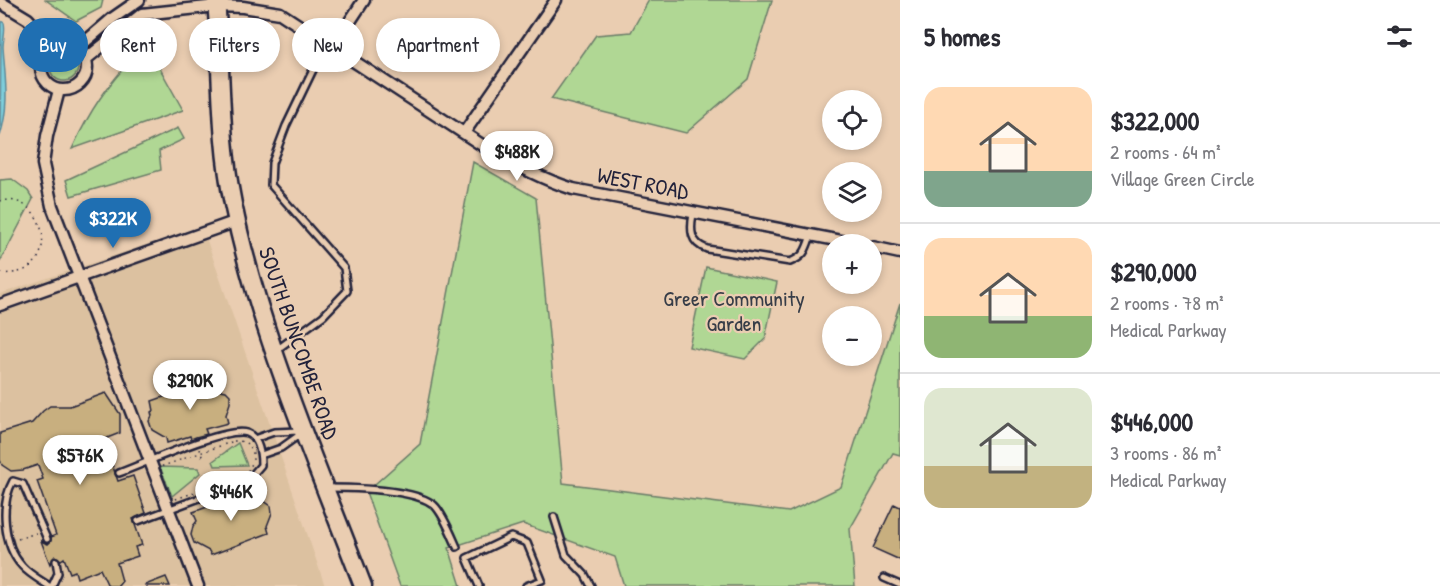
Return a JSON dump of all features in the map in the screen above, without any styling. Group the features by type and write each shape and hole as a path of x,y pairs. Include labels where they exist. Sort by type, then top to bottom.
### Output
{"main road":[{"name":"SOUTH BUNCOMBE ROAD","path":"211,2 224,144 237,221 251,280 274,351 363,586"}],"street":[{"path":"88,39 139,0"},
{"path":"350,18 364,0"},
{"path":"464,133 556,0"},
{"path":"0,2 26,18"},
{"name":"WEST ROAD","path":"88,57 142,14 211,2 280,12 292,20"},
{"name":"WEST ROAD","path":"364,68 523,170 548,181 573,189 822,237"},
{"path":"42,72 45,82 59,90 66,91 80,86 87,72"},
{"path":"59,90 47,136 43,164 52,206 155,464 168,509 198,586"},
{"path":"0,305 237,221"},
{"path":"882,249 900,253"}],"lane":[{"path":"274,351 322,316 347,291 344,268 271,185 272,163 282,135 315,72"},
{"path":"693,213 692,236 698,246 707,249 790,262 800,258 810,235"},
{"path":"254,439 274,432 304,431"},
{"path":"261,455 281,448 304,431"},
{"path":"119,473 155,464 223,434 244,432 254,439 261,455 261,465 248,480 138,521"},
{"path":"47,539 23,484 13,481 6,490 3,513 11,549 22,566 51,586 58,573 56,561"},
{"path":"326,488 352,488 422,498 435,506 458,547"},
{"path":"554,517 566,555 585,575 591,586"},
{"path":"479,586 467,558 511,537 527,543 542,580 526,586"},
{"path":"884,578 900,585"}],"path":[{"path":"0,201 13,200 26,205 42,228 43,244 38,261 26,270 0,273"},
{"path":"234,441 248,444 253,460 251,468 244,474 173,500 155,464 234,441"},
{"path":"9,542 43,530"}],"shaded area":[{"path":"202,226 325,586 0,586 0,294"}],"green space":[{"path":"46,0 103,0 101,8 82,18 72,18"},
{"path":"649,0 772,0 748,79 686,133 551,99 596,35 631,32"},
{"path":"77,72 70,80 64,81 58,80 51,73"},
{"path":"121,72 162,72 183,110 72,149 100,98"},
{"path":"178,128 184,139 159,151 161,170 71,196 66,180"},
{"path":"473,162 536,198 563,483 789,512 841,487 880,366 882,366 882,359 900,303 900,455 893,453 850,529 855,586 624,586 615,557 523,524 449,548 461,586 400,586 366,492 420,444"},
{"path":"12,179 28,191 33,199 0,262 0,180"},
{"name":"Greer Community Garden","path":"706,267 777,282 765,339 745,359 689,347"},
{"path":"238,443 247,465 215,466 213,461"},
{"path":"160,467 198,468 200,473 172,496"}],"water":[{"path":"1,21 5,26 3,47 6,92 5,113 0,136"}],"building":[{"path":"210,379 213,387 219,386 221,390 230,395 226,415 228,423 205,429 207,434 167,443 166,438 152,430 149,421 152,416 151,412 154,411 152,401 172,394 171,389 190,382 191,386"},
{"path":"106,393 120,414 120,433 97,442 103,458 109,456 118,481 133,476 146,513 133,519 142,545 135,547 138,556 117,563 122,581 118,586 108,586 100,569 77,578 75,571 70,573 64,558 61,560 55,556 50,564 41,541 48,544 51,537 56,535 37,481 43,479 38,465 11,471 2,465 0,460 0,433 32,423 50,406 70,406"},
{"path":"254,491 271,506 272,513 267,526 269,533 211,555 209,551 194,543 191,535 197,521 193,512 213,505 212,501 231,494 233,498"},
{"path":"894,504 900,507 900,560 873,548"},
{"path":"166,577 170,586 145,585"}]}
